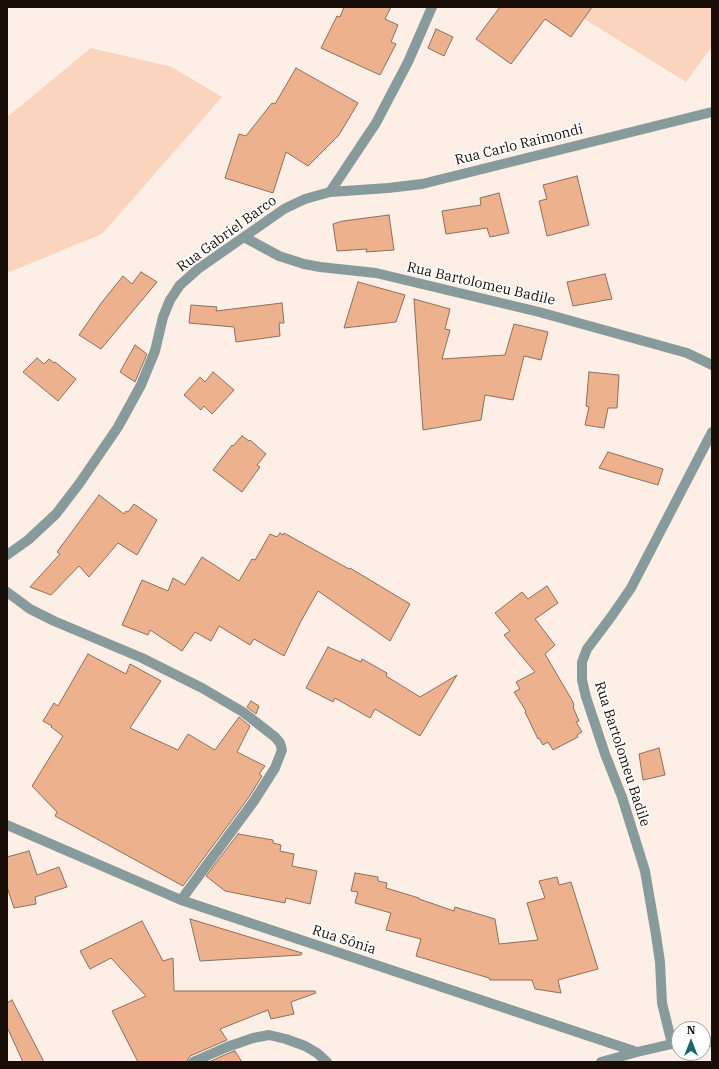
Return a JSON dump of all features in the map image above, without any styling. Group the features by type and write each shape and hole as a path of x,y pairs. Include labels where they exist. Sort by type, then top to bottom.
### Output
{"street":[{"path":"330,192 376,123 408,62 432,7"},
{"name":"Rua Carlo Raimondi","path":"330,192 422,184 712,112"},
{"name":"Rua Gabriel Barco","path":"7,555 28,540 56,514 79,484 118,427 141,386 155,351 163,317 170,300 180,285 198,269 284,209 305,199 330,192"},
{"name":"Rua Bartolomeu Badile","path":"244,237 279,256 304,264 376,274 546,314 687,353 712,365"},
{"name":"Rua Bartolomeu Badile","path":"671,1031 662,1003 661,975 656,935 652,904 645,871 622,797 586,697 582,680 582,662 587,649 631,588 712,432"},
{"path":"7,592 25,606 36,612 142,658 202,688 243,712 280,743 282,750 275,768 254,800 181,900"},
{"name":"Rua Sônia","path":"7,825 181,900 637,1052"},
{"path":"193,1062 227,1047 253,1038 269,1036 286,1039 305,1046 317,1053 327,1062"},
{"path":"601,1062 671,1045"}],"shaded area":[{"path":"565,7 712,7 712,46 686,82"},
{"path":"91,48 172,67 222,97 102,234 7,273 7,117"}],"building":[{"path":"344,7 391,7 385,19 398,25 391,42 396,44 380,75 321,48 337,16 340,17"},
{"path":"500,7 592,7 571,37 545,19 511,64 476,39"},
{"path":"436,29 453,37 444,56 428,48"},
{"path":"296,68 358,103 342,130 338,136 308,166 286,152 273,193 225,178 239,134 246,136 272,103 275,104"},
{"path":"577,176 589,225 547,236 539,201 547,199 543,185"},
{"path":"499,193 509,233 490,237 487,228 446,234 442,211 481,205 480,198"},
{"path":"389,215 394,250 366,252 367,249 337,251 333,224 343,221"},
{"path":"141,272 157,282 101,349 79,335 102,302 123,276 132,284"},
{"path":"605,274 612,299 573,306 567,282"},
{"path":"358,282 405,295 396,322 344,328"},
{"path":"414,299 450,309 445,329 450,330 442,359 505,355 514,324 548,332 541,360 524,356 513,400 485,395 481,420 423,430"},
{"path":"282,303 284,323 279,323 280,336 236,342 234,327 189,323 191,305 217,307 216,311"},
{"path":"135,345 147,354 135,382 120,372"},
{"path":"37,358 44,364 49,359 54,363 55,362 76,379 58,401 23,372"},
{"path":"213,372 234,390 212,414 204,406 201,410 184,395 200,377 205,382"},
{"path":"589,372 619,375 617,408 608,408 604,428 585,425 589,407 586,406"},
{"path":"242,436 249,441 250,440 266,454 257,465 260,467 242,492 213,470 232,445 233,446"},
{"path":"608,452 663,469 658,485 599,468"},
{"path":"99,495 124,514 126,511 128,512 134,504 157,520 137,555 118,543 89,577 79,566 51,595 30,587 60,554 57,552"},
{"path":"280,533 283,535 284,533 349,569 350,568 410,604 390,641 318,591 284,656 254,639 250,645 219,626 211,641 195,632 182,651 150,630 148,635 122,625 142,580 168,591 173,578 185,585 202,557 239,581 252,559 255,560 270,534 277,537"},
{"path":"547,586 558,603 535,619 555,645 545,654 573,702 573,707 579,721 576,722 582,732 577,735 578,737 553,750 548,742 543,745 539,738 538,739 525,712 526,711 514,692 520,689 516,682 535,672 504,635 510,631 495,613 522,592 528,599"},
{"path":"328,647 361,662 362,659 387,673 386,676 420,697 457,675 420,736 375,709 370,718 335,698 333,702 306,688"},
{"path":"88,654 126,674 130,664 161,681 130,728 178,750 188,734 215,750 239,717 250,726 237,752 265,766 259,774 262,776 249,797 183,886 55,816 57,812 32,786 63,736 51,727 52,726 43,721 54,703 58,706"},
{"path":"251,701 259,706 256,714 247,707"},
{"path":"659,748 665,775 643,780 639,754"},
{"path":"238,834 273,840 273,843 281,845 280,851 294,854 292,866 317,871 310,904 286,898 285,903 225,891 206,876"},
{"path":"29,851 37,875 59,867 67,887 35,897 36,904 14,908 7,887 7,857"},
{"path":"355,873 378,877 378,881 387,883 386,888 454,911 455,907 495,919 499,944 538,940 527,903 545,898 539,881 557,877 559,885 571,882 598,969 558,980 561,993 535,989 532,980 490,980 489,978 416,956 421,939 386,930 391,913 355,903 358,892 351,891"},
{"path":"190,919 302,953 301,955 200,961"},
{"path":"142,921 163,961 173,958 174,991 315,991 316,993 291,1002 294,1014 271,1019 268,1010 220,1029 227,1040 190,1056 187,1062 138,1062 112,1011 146,996 111,958 90,969 80,951"},
{"path":"12,1000 44,1062 23,1062 7,1027 7,1003"},
{"path":"235,1051 242,1062 209,1062 229,1053"}]}
